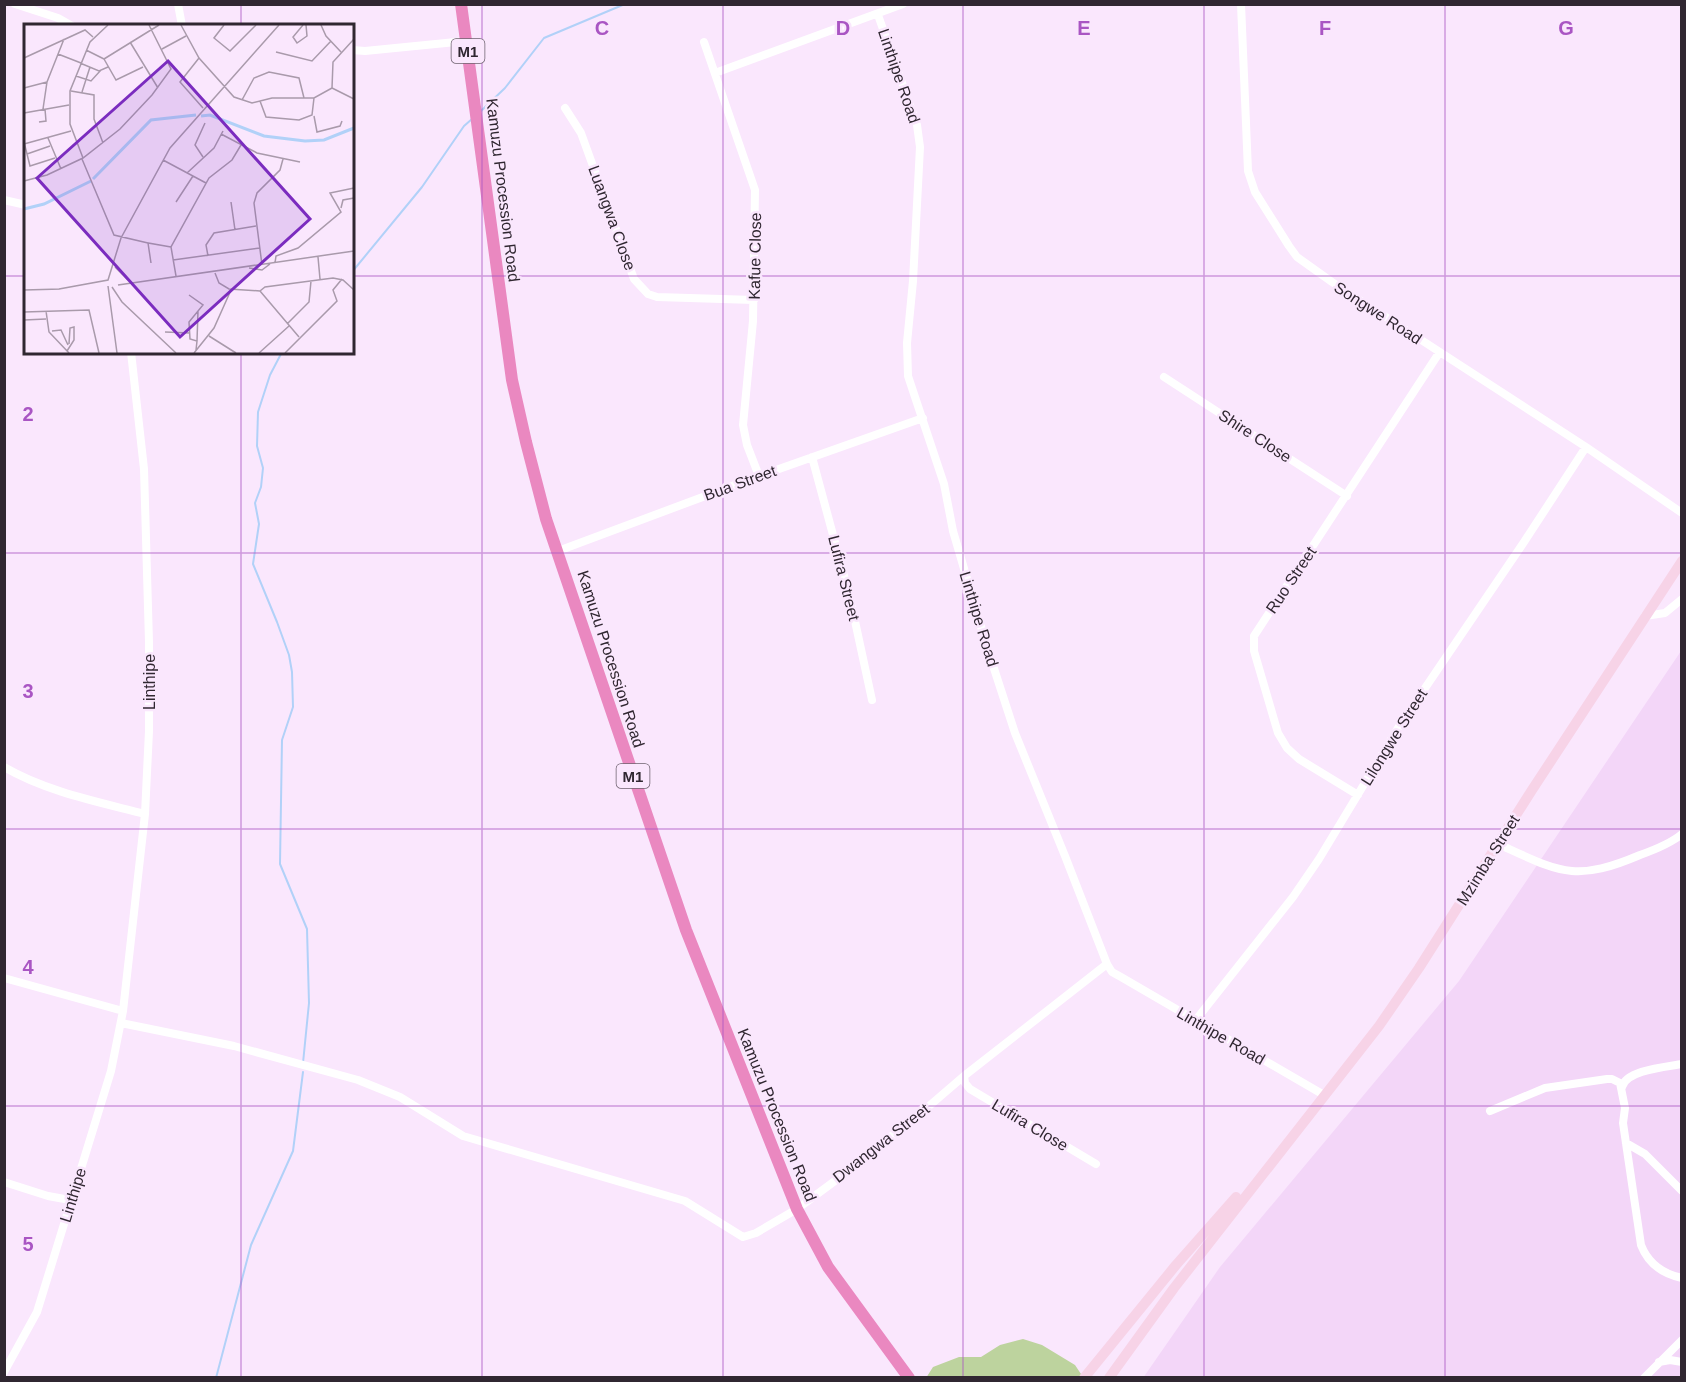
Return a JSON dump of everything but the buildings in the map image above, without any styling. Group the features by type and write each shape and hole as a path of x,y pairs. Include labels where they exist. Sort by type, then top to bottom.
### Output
{"highway":[{"name":"Kamuzu Procession Road","path":"461,4 512,380 533,472 558,551 686,930 797,1209 828,1268 909,1377"}],"main road":[{"name":"Mzimba Street","path":"1282,1149 1378,1026 1413,977 1682,561"},
{"path":"1084,1377 1208,1227 1282,1149"},
{"path":"1109,1377 1174,1288 1282,1149"}],"street":[{"path":"15,4 58,18 68,24"},
{"path":"178,4 182,24"},
{"path":"715,73 903,4"},
{"name":"Songwe Road","path":"1241,4 1247,160 1250,180 1255,192 1297,256 1332,282 1586,447 1682,513"},
{"name":"Linthipe Road","path":"878,15 917,125 920,147 908,376 944,484 959,552 1014,733 1107,964 1112,972 1120,977 1324,1095"},
{"path":"354,50 366,51 466,41"},
{"name":"Kafue Close","path":"704,42 755,190 754,300 743,426 747,445 759,476"},
{"name":"Luangwa Close","path":"565,108 581,133 626,263 640,288 657,297 754,300"},
{"path":"4,200 24,205"},
{"name":"Ruo Street","path":"1358,795 1299,759 1287,748 1278,733 1253,645 1254,636 1439,353"},
{"name":"Linthipe","path":"4,1372 37,1312 111,1071 123,1011 146,814 148,774 149,642 144,469 131,354"},
{"name":"Shire Close","path":"1164,377 1347,496"},
{"name":"Bua Street","path":"558,551 923,418"},
{"name":"Lilongwe Street","path":"1195,1022 1293,897 1398,728 1586,447"},
{"name":"Lufira Street","path":"812,457 850,598 872,700"},
{"path":"1645,616 1665,613 1682,599"},
{"path":"4,767 27,779 60,790 146,814"},
{"path":"1498,844 1545,866 1579,873 1618,864 1680,838"},
{"name":"Dwangwa Street","path":"121,1023 234,1046 358,1080 400,1097 469,1138 685,1201 742,1237 756,1233 797,1209 851,1169 858,1160 965,1080 1107,964"},
{"path":"4,978 123,1011"},
{"path":"1682,1064 1655,1068 1631,1076 1624,1080 1622,1087 1626,1143 1643,1252 1659,1269 1671,1276 1682,1278"},
{"path":"1490,1111 1545,1088 1612,1079 1622,1087"},
{"name":"Lufira Close","path":"965,1080 970,1089 1096,1164"},
{"path":"1626,1143 1645,1154 1682,1191"},
{"path":"4,1182 48,1196 70,1200"},
{"path":"1644,1377 1682,1340"},
{"path":"1659,1363 1670,1360 1682,1362"}],"shaded area":[{"path":"1681,651 1681,1377 1143,1378 1220,1267 1459,981"}],"green space":[{"path":"1023,1339 1042,1345 1075,1365 1083,1377 926,1378 933,1367 959,1357 981,1357 1000,1345"}],"waterway":[{"path":"481,111 505,88 544,38 625,4"},
{"path":"354,270 422,187 464,126 472,119"},
{"path":"281,354 270,375 258,412 257,446 263,468 261,487 255,503 259,524 253,564 289,655 292,672 293,707 282,740 280,864 307,929 309,1003 303,1063"},
{"path":"216,1378 251,1245 293,1151 303,1072"}]}
